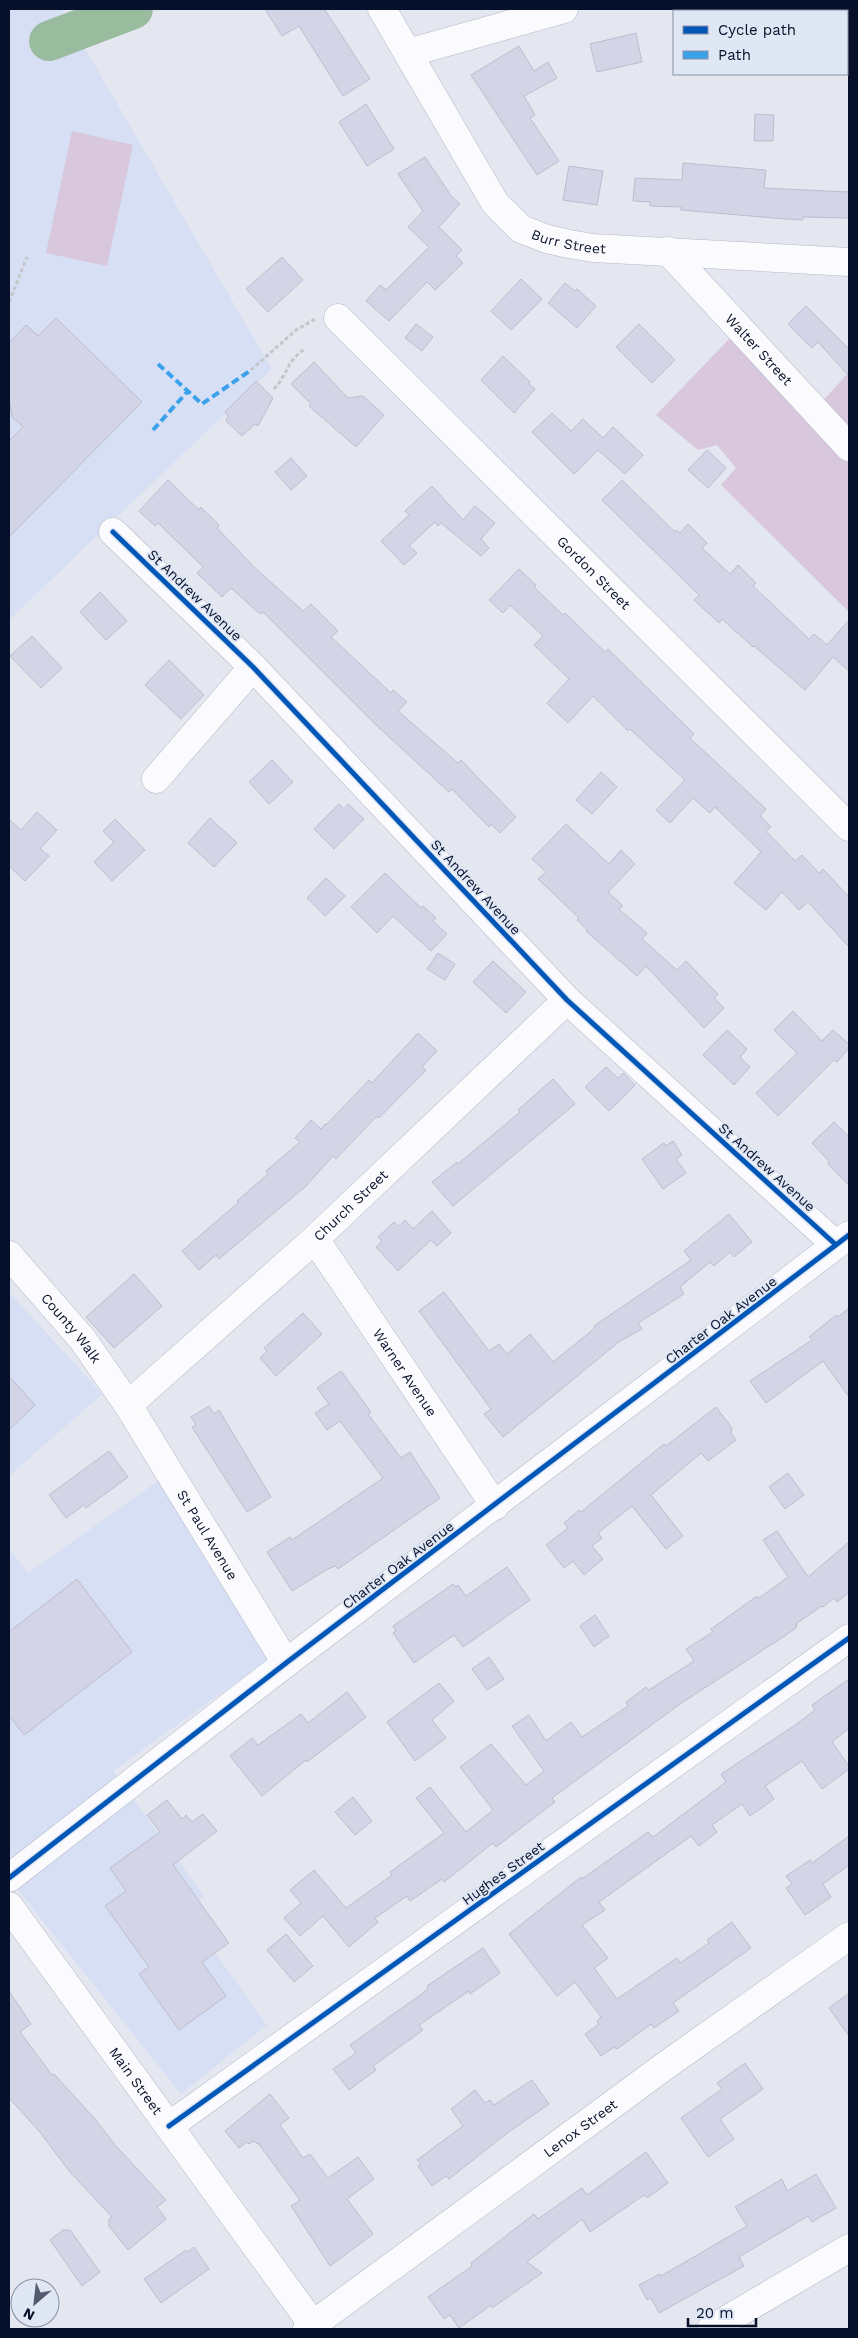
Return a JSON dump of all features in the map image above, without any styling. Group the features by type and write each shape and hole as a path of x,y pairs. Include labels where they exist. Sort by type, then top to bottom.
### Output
{"street":[{"name":"Burr Street","path":"382,9 496,203 521,229 547,240 593,248 849,262"},
{"path":"408,53 564,9"},
{"name":"Walter Street","path":"668,251 849,447"},
{"name":"Gordon Street","path":"338,318 849,827"},
{"name":"St Andrew Avenue","path":"113,532 253,667 567,1000 842,1240"},
{"path":"156,779 253,667"},
{"name":"Church Street","path":"128,1406 316,1239 567,1000"},
{"name":"Warner Avenue","path":"316,1239 495,1506"},
{"name":"Charter Oak Avenue","path":"9,1878 286,1663 495,1506 842,1240"},
{"name":"County Walk","path":"9,1255 83,1340 128,1406"},
{"name":"St Paul Avenue","path":"128,1406 286,1663"},
{"name":"Hughes Street","path":"169,2126 849,1638"},
{"name":"Main Street","path":"9,1906 169,2126 311,2328"},
{"name":"Lenox Street","path":"311,2328 669,2063 849,1936"},
{"path":"711,2329 849,2248"}],"path":[{"path":"9,302 27,257"},
{"path":"251,370 305,323 316,319 338,318"},
{"path":"274,390 284,377 295,356 305,349"}],"shaded area":[{"path":"9,9 62,9 272,369 9,620"},
{"path":"72,131 133,145 107,266 46,253"},
{"path":"730,338 811,414 849,372 849,612 721,485 736,468 717,445 698,450 656,415"},
{"path":"9,1292 102,1394 9,1476"},
{"path":"158,1481 267,1660 113,1771 204,1896 186,1912 267,2025 181,2094 9,1879 9,1548 28,1573"}],"building":[{"path":"265,9 327,9 325,10 370,79 343,96 299,26 282,36"},
{"path":"636,33 642,62 597,72 590,44"},
{"path":"519,46 534,71 548,62 557,78 524,96 535,115 530,118 559,161 537,175 471,75"},
{"path":"366,104 394,149 367,166 339,122"},
{"path":"755,114 774,115 773,141 754,141"},
{"path":"425,157 452,197 460,204 439,227 462,250 456,256 463,263 435,290 427,282 389,321 366,301 380,285 386,290 429,247 408,227 423,211 398,174"},
{"path":"683,163 766,170 764,188 849,192 849,218 803,217 803,220 785,219 681,210 681,207 650,206 650,202 633,201 635,178 682,180"},
{"path":"569,166 603,171 597,205 563,200"},
{"path":"282,257 303,280 268,312 246,289"},
{"path":"521,279 542,299 511,330 491,311"},
{"path":"565,283 575,291 577,289 596,306 577,328 548,303"},
{"path":"806,306 849,349 849,376 818,342 812,348 788,324"},
{"path":"56,318 142,402 9,537 9,441 23,427 12,417 9,397 9,343 26,325 38,336"},
{"path":"416,324 433,337 422,351 405,338"},
{"path":"639,324 675,360 652,383 616,347"},
{"path":"503,356 535,389 514,413 481,380"},
{"path":"314,362 348,398 363,396 384,415 356,447 309,406 311,404 291,384"},
{"path":"256,381 273,398 258,426 255,424 242,436 226,421 228,416 225,412"},
{"path":"552,413 571,431 583,419 603,438 613,427 643,455 625,474 598,450 574,474 532,432"},
{"path":"707,450 726,468 708,488 688,470"},
{"path":"291,458 307,476 291,490 275,472"},
{"path":"168,480 199,510 201,507 219,525 217,528 254,567 303,611 311,604 338,631 331,637 391,693 393,690 407,702 398,711 458,763 461,760 516,817 500,833 491,824 489,827 452,789 449,792 376,725 263,612 260,614 231,588 222,597 197,573 203,567 158,523 155,526 139,511"},
{"path":"622,480 675,532 676,530 680,533 688,524 707,543 702,548 730,574 738,565 756,583 753,586 809,639 814,634 827,645 849,620 849,671 833,657 805,690 722,619 719,623 694,600 699,595 602,500"},
{"path":"432,486 463,520 475,506 495,523 481,539 489,548 481,556 441,523 438,526 435,522 409,546 417,553 404,565 381,541 409,515 405,511"},
{"path":"519,569 536,585 534,587 563,615 565,613 605,652 608,649 694,734 690,738 766,809 760,816 771,827 766,831 795,861 802,855 819,873 823,869 849,897 849,947 808,902 799,910 782,892 766,910 734,883 761,852 715,807 710,813 693,798 670,823 656,810 685,780 630,729 628,731 593,696 568,723 547,703 569,679 534,645 543,636 510,605 503,613 489,600"},
{"path":"100,592 127,621 106,640 80,612"},
{"path":"32,636 62,668 41,688 10,656"},
{"path":"169,660 204,695 181,719 145,685"},
{"path":"272,760 293,782 269,804 249,782"},
{"path":"601,772 617,787 592,814 576,800"},
{"path":"339,804 344,809 348,804 364,819 334,849 314,829"},
{"path":"37,812 57,830 40,849 49,856 25,881 9,866 9,819 21,830"},
{"path":"210,818 237,843 214,867 188,843"},
{"path":"115,819 145,850 112,881 94,862 114,842 103,831"},
{"path":"566,824 609,864 621,850 635,864 608,892 623,906 619,909 647,933 642,939 677,970 686,961 718,994 714,998 724,1008 704,1028 646,966 637,976 586,931 577,920 579,918 538,879 546,872 532,859"},
{"path":"385,873 421,908 423,906 436,918 433,921 447,934 431,951 393,916 377,933 351,907"},
{"path":"326,878 345,896 325,916 307,898"},
{"path":"438,953 455,964 445,980 427,969"},
{"path":"493,961 526,992 506,1013 473,982"},
{"path":"793,1011 822,1041 833,1030 849,1044 849,1048 837,1062 834,1060 778,1116 756,1093 797,1053 774,1030"},
{"path":"727,1030 747,1049 740,1057 750,1067 734,1085 703,1055"},
{"path":"418,1033 437,1051 422,1067 426,1070 380,1117 376,1117 336,1159 333,1156 305,1187 219,1259 216,1255 199,1270 182,1251 239,1202 237,1201 268,1174 266,1171 300,1142 295,1138 311,1120 321,1129 326,1125 369,1080 372,1083"},
{"path":"606,1067 618,1078 623,1073 635,1085 609,1111 585,1087"},
{"path":"553,1079 575,1104 453,1206 432,1182 457,1162 458,1164 520,1112 518,1110"},
{"path":"834,1122 849,1137 849,1185 829,1165 828,1160 812,1143"},
{"path":"673,1141 682,1155 676,1159 686,1173 663,1189 642,1159 664,1143 666,1146"},
{"path":"432,1211 451,1233 437,1246 431,1240 398,1271 376,1247 382,1241 378,1237 394,1222 399,1226 405,1220 413,1229"},
{"path":"729,1214 752,1242 734,1257 730,1252 714,1266 710,1262 680,1287 684,1294 638,1323 642,1329 620,1341 503,1437 484,1414 491,1409 419,1311 444,1292 489,1351 499,1344 507,1354 530,1334 553,1362 595,1328 594,1326 691,1260 684,1251"},
{"path":"134,1274 162,1306 114,1348 86,1317"},
{"path":"849,1308 849,1397 823,1361 766,1403 750,1381 812,1340 809,1337 836,1315 838,1317"},
{"path":"303,1313 322,1334 276,1376 260,1358 267,1351 264,1348"},
{"path":"341,1371 371,1412 368,1414 401,1458 410,1452 440,1498 338,1569 335,1566 326,1570 292,1591 267,1552 290,1537 292,1540 383,1478 340,1421 327,1430 315,1413 329,1404 317,1388"},
{"path":"9,1376 35,1405 9,1430"},
{"path":"209,1406 214,1414 219,1410 271,1497 247,1512 192,1427 196,1425 191,1417"},
{"path":"716,1407 732,1428 731,1433 736,1440 708,1461 701,1453 651,1495 683,1536 666,1549 632,1506 598,1533 602,1538 592,1546 603,1559 584,1575 573,1561 564,1568 546,1545 568,1528 564,1523 579,1510 581,1512 664,1444 666,1446"},
{"path":"109,1451 128,1477 86,1508 84,1505 66,1518 49,1495"},
{"path":"788,1473 804,1495 785,1509 769,1487"},
{"path":"777,1531 808,1577 849,1542 849,1592 837,1602 834,1598 797,1623 796,1628 783,1637 680,1704 552,1798 555,1802 496,1847 493,1843 444,1882 442,1879 410,1901 407,1896 375,1918 378,1922 349,1947 323,1916 300,1936 284,1918 301,1903 290,1890 314,1870 346,1908 392,1875 390,1872 444,1833 416,1798 430,1787 466,1832 493,1810 460,1767 491,1744 526,1785 544,1771 512,1726 529,1715 546,1741 571,1722 582,1737 628,1706 626,1702 646,1687 649,1690 694,1661 686,1649 713,1632 711,1629 757,1596 759,1598 788,1577 763,1540"},
{"path":"507,1567 530,1600 463,1647 454,1635 414,1663 393,1633 396,1631 393,1626 453,1584 455,1587 458,1585 466,1596"},
{"path":"77,1579 132,1652 24,1735 9,1715 9,1632"},
{"path":"595,1615 609,1636 594,1647 580,1626"},
{"path":"489,1657 504,1679 487,1690 472,1669"},
{"path":"849,1679 849,1728 832,1742 849,1766 849,1769 822,1789 802,1761 765,1786 774,1799 750,1816 742,1804 712,1825 717,1832 699,1846 691,1836 599,1902 605,1910 582,1925 608,1958 594,1968 617,1999 677,1958 680,1963 709,1943 707,1940 732,1922 751,1948 673,2003 679,2011 654,2028 651,2024 617,2049 614,2047 601,2056 585,2034 599,2024 597,2021 601,2017 575,1982 557,1996 509,1934 581,1877 582,1879 648,1832 653,1837 726,1782 721,1774 794,1726 815,1710 812,1705"},
{"path":"439,1683 454,1701 432,1720 446,1738 415,1761 387,1722"},
{"path":"347,1692 366,1717 307,1762 306,1760 262,1796 230,1756 252,1738 258,1745 301,1714 308,1723"},
{"path":"353,1797 372,1821 355,1835 335,1812"},
{"path":"167,1800 182,1819 186,1815 192,1822 203,1814 217,1831 173,1865 229,1943 202,1962 226,1996 179,2030 139,1974 149,1967 105,1906 126,1891 110,1868 160,1832 147,1815"},
{"path":"849,1836 849,1865 823,1884 831,1897 805,1915 786,1888 792,1884 786,1876 810,1860 812,1863"},
{"path":"286,1934 313,1966 294,1982 267,1950"},
{"path":"483,1948 500,1973 470,1994 469,1991 419,2025 423,2030 373,2066 376,2070 349,2090 333,2069 356,2053 350,2045 423,1993 428,1988 427,1986"},
{"path":"9,1991 31,2024 20,2032 52,2075 54,2074 166,2200 157,2207 166,2219 128,2250 109,2226 109,2219 112,2217 70,2172 39,2131 9,2098"},
{"path":"849,1993 849,2036 829,2008"},
{"path":"745,2063 763,2089 720,2119 734,2139 708,2157 681,2118 722,2089 717,2083"},
{"path":"532,2080 549,2104 506,2134 449,2179 446,2176 432,2186 418,2166 421,2164 417,2160 463,2126 451,2109 475,2090 485,2103 490,2100 494,2105"},
{"path":"270,2094 289,2118 280,2125 303,2158 310,2154 328,2178 358,2157 374,2179 347,2199 373,2234 330,2266 291,2206 300,2200 258,2143 254,2141 249,2144 247,2142 239,2148 225,2131"},
{"path":"646,2152 668,2183 647,2198 644,2195 590,2232 582,2219 527,2262 542,2273 492,2308 491,2305 459,2328 450,2315 444,2319 428,2297 472,2266 471,2263 534,2214 538,2219 582,2188 587,2195"},
{"path":"816,2174 836,2208 812,2222 808,2216 739,2257 744,2266 659,2313 651,2298 647,2300 639,2285 660,2274 661,2276 747,2226 735,2207 782,2179 787,2191"},
{"path":"63,2230 70,2230 100,2272 82,2286 50,2240"},
{"path":"194,2247 209,2269 161,2303 144,2279 186,2250 188,2252"}],"waterway":[{"path":"49,41 133,9"}],"marked path":[{"path":"158,364 202,404 251,370"},
{"path":"153,430 188,391"}],"cycle path":[{"path":"113,532 253,667 567,1000 835,1244"},
{"path":"9,1878 286,1663 849,1235"},
{"path":"169,2126 849,1638"}]}
